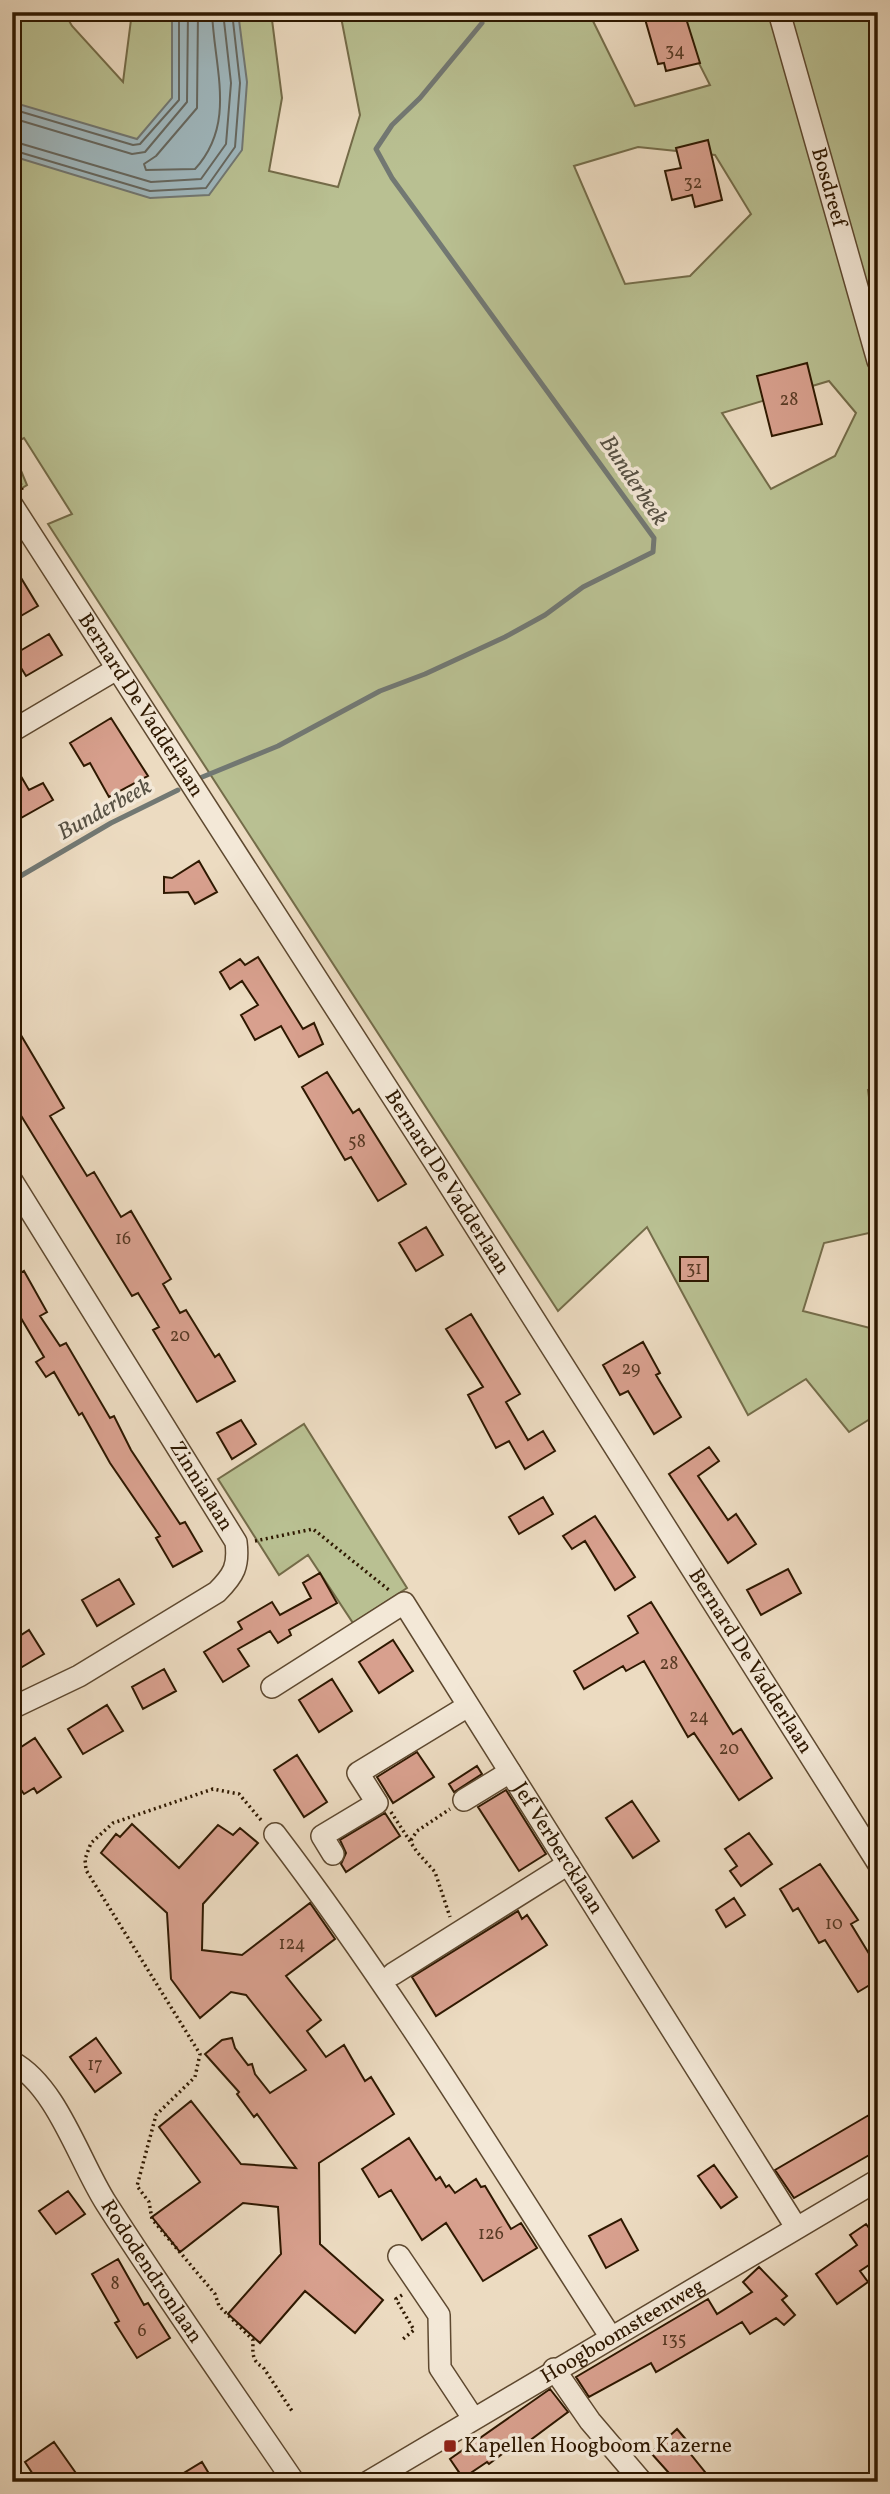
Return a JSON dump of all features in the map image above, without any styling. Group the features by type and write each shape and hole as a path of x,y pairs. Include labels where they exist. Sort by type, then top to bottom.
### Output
{"street":[{"name":"Bosdreef","path":"779,12 878,361"},
{"name":"Bernard De Vadderlaan","path":"12,505 115,670 442,1173 878,1863"},
{"path":"12,731 115,670"},
{"name":"Zinnialaan","path":"12,1181 236,1542 238,1561 234,1575 217,1592 79,1676 12,1708"},
{"path":"272,1687 404,1603"},
{"name":"Jef Verbercklaan","path":"404,1603 796,2227"},
{"path":"333,1854 322,1836 377,1802 358,1773 468,1706"},
{"path":"464,1800 510,1772"},
{"path":"275,1834 332,1909 610,2336"},
{"path":"393,1975 568,1864"},
{"name":"Rododendronlaan","path":"12,2062 23,2068 43,2088 104,2200 294,2482"},
{"name":"Hoogboomsteenweg","path":"368,2482 554,2369 878,2180"},
{"path":"399,2256 439,2315 440,2368 473,2418"},
{"path":"554,2369 590,2421 642,2482"}],"path":[{"path":"236,1542 241,1544 313,1529 404,1603"},
{"path":"275,1834 239,1794 214,1789 113,1823 91,1843 85,1859 86,1870 200,2053 199,2070 195,2077 156,2115 137,2186 149,2202 152,2219 215,2294 219,2306 253,2340 256,2363 263,2367 292,2411"},
{"path":"411,1840 418,1831 464,1800"},
{"path":"377,1802 385,1803 435,1872 458,1933"},
{"path":"403,2339 414,2330 396,2300 418,2285"}],"green space":[{"path":"12,12 64,12 72,26 123,82 132,12 271,12 282,98 269,171 338,187 360,115 340,12 594,12 590,15 635,106 710,85 673,12 878,12 878,1086 868,1090 878,1163 878,1231 824,1243 803,1311 878,1330 878,1414 849,1432 806,1379 748,1415 647,1227 558,1311 48,524 72,514 24,438 12,444","holes":["638,147 715,155 751,214 690,276 625,284 574,166","829,381 856,413 835,456 771,489 722,413"]},
{"path":"12,449 27,485 12,494"},
{"path":"304,1424 407,1588 353,1623 308,1555 279,1575 218,1479"}],"water":[{"path":"172,12 238,12 247,82 242,150 209,195 150,198 12,156 12,102 137,139 172,98"}],"building":[{"path":"643,12 684,12 700,63 666,71 664,63 658,64"},
{"path":"708,140 722,200 695,207 692,195 672,200 665,171 681,168 676,148"},
{"path":"807,363 822,424 772,436 757,376"},
{"path":"12,563 38,606 12,621"},
{"path":"49,634 62,655 26,676 13,655"},
{"path":"111,718 148,776 109,797 90,763 84,766 70,743"},
{"path":"12,761 29,790 43,783 53,800 12,823"},
{"path":"199,861 217,892 195,904 188,892 164,893 164,877 172,878"},
{"path":"258,957 303,1029 314,1023 323,1044 299,1057 281,1026 255,1040 241,1015 258,1005 242,981 230,989 220,972 240,959 245,965"},
{"path":"12,1020 64,1108 50,1116 87,1176 94,1172 121,1217 131,1211 171,1279 163,1284 180,1313 186,1310 215,1357 219,1354 235,1381 197,1402 153,1330 159,1327 138,1293 132,1296 12,1101"},
{"path":"327,1072 353,1113 359,1109 406,1184 378,1201 351,1157 345,1160 302,1087"},
{"path":"426,1227 443,1255 416,1271 399,1243"},
{"path":"680,1257 708,1257 708,1281 680,1281"},
{"path":"24,1271 47,1312 40,1316 60,1346 66,1343 110,1418 114,1416 131,1450 180,1524 185,1522 202,1551 173,1567 156,1538 160,1536 110,1463 82,1413 79,1415 54,1372 46,1377 36,1362 44,1357 12,1303 12,1278"},
{"path":"471,1314 520,1394 506,1402 528,1440 543,1431 555,1451 525,1469 509,1441 496,1448 468,1395 483,1387 446,1329"},
{"path":"643,1342 660,1373 656,1375 681,1417 654,1434 628,1391 620,1395 603,1365"},
{"path":"241,1420 256,1444 232,1459 217,1433"},
{"path":"709,1447 719,1461 698,1476 728,1520 736,1514 756,1544 728,1563 669,1474"},
{"path":"543,1497 553,1514 519,1534 509,1517"},
{"path":"595,1516 635,1577 615,1590 585,1541 572,1549 563,1536"},
{"path":"788,1569 801,1593 761,1615 747,1590"},
{"path":"320,1573 337,1603 289,1630 291,1635 278,1643 270,1631 238,1649 249,1666 223,1682 204,1652 242,1629 238,1622 272,1602 280,1615 311,1598 303,1583"},
{"path":"119,1579 134,1604 97,1626 82,1600"},
{"path":"651,1602 733,1734 741,1729 772,1778 739,1800 694,1733 688,1737 644,1661 626,1671 623,1666 584,1689 574,1671 638,1633 628,1616"},
{"path":"29,1630 44,1654 17,1670 12,1662 12,1641"},
{"path":"393,1640 413,1671 379,1693 359,1662"},
{"path":"164,1669 176,1691 143,1709 132,1687"},
{"path":"332,1679 352,1711 319,1732 299,1700"},
{"path":"107,1705 123,1731 83,1754 68,1729"},
{"path":"35,1738 61,1777 37,1793 34,1788 24,1794 12,1777 12,1753"},
{"path":"417,1752 434,1777 393,1803 377,1777"},
{"path":"297,1755 327,1802 304,1817 274,1770"},
{"path":"477,1766 482,1774 454,1792 449,1784"},
{"path":"506,1790 546,1854 519,1871 478,1807"},
{"path":"632,1801 659,1841 633,1858 606,1818"},
{"path":"385,1813 400,1836 346,1872 341,1864 346,1853 340,1840"},
{"path":"132,1824 179,1868 218,1825 233,1835 240,1828 258,1843 203,1904 202,1950 242,1955 310,1903 335,1939 286,1976 321,2020 307,2031 326,2057 344,2045 365,2081 371,2077 394,2114 319,2163 320,2244 383,2300 355,2333 305,2291 260,2343 228,2314 281,2254 278,2207 243,2203 180,2252 152,2217 200,2182 159,2127 191,2101 241,2164 296,2168 257,2114 254,2117 237,2094 239,2092 205,2054 222,2040 232,2038 235,2048 248,2065 252,2064 255,2074 270,2093 306,2070 246,1995 231,1992 200,2018 171,1979 167,1913 101,1853 116,1834 120,1837"},
{"path":"749,1833 772,1864 741,1886 730,1871 737,1866 725,1849"},
{"path":"820,1864 858,1920 851,1924 871,1957 878,1953 878,1980 858,1992 825,1940 819,1943 798,1908 793,1911 780,1889"},
{"path":"734,1898 745,1915 726,1927 716,1910"},
{"path":"518,1911 522,1919 527,1915 547,1945 436,2016 412,1977"},
{"path":"96,2038 121,2073 95,2092 70,2057"},
{"path":"869,2115 878,2130 878,2150 794,2198 775,2170"},
{"path":"409,2138 436,2180 440,2177 446,2187 449,2185 455,2193 476,2179 481,2187 485,2186 511,2229 521,2223 537,2248 483,2281 446,2223 422,2240 391,2190 379,2197 362,2169"},
{"path":"714,2165 737,2197 721,2208 698,2176"},
{"path":"68,2191 85,2214 56,2234 39,2211"},
{"path":"621,2219 638,2250 606,2268 589,2236"},
{"path":"866,2224 878,2240 878,2259 860,2271 868,2282 837,2304 816,2274 857,2245 850,2235"},
{"path":"118,2259 144,2305 148,2303 170,2338 137,2358 115,2323 119,2321 92,2274"},
{"path":"759,2267 787,2296 782,2300 795,2315 784,2325 776,2318 750,2334 742,2322 656,2372 651,2363 589,2397 576,2377 708,2299 717,2314 752,2292 743,2282"},
{"path":"550,2389 568,2412 525,2444 522,2439 489,2464 487,2462 463,2478 450,2459"},
{"path":"677,2429 689,2443 685,2447 713,2482 677,2482 651,2453"},
{"path":"54,2442 78,2476 70,2482 38,2482 25,2462"},
{"path":"202,2462 214,2482 169,2482"}],"waterway":[{"name":"Bunderbeek","path":"195,780 278,746 380,691 425,674 505,637 545,615 583,587 653,552 654,538 392,178 376,149 392,125 420,98 482,23"},
{"name":"Bunderbeek","path":"12,881 111,823 178,790"}],"place":[{"name":"Kapellen Hoogboom Kazerne","path":"450,2446"}]}
